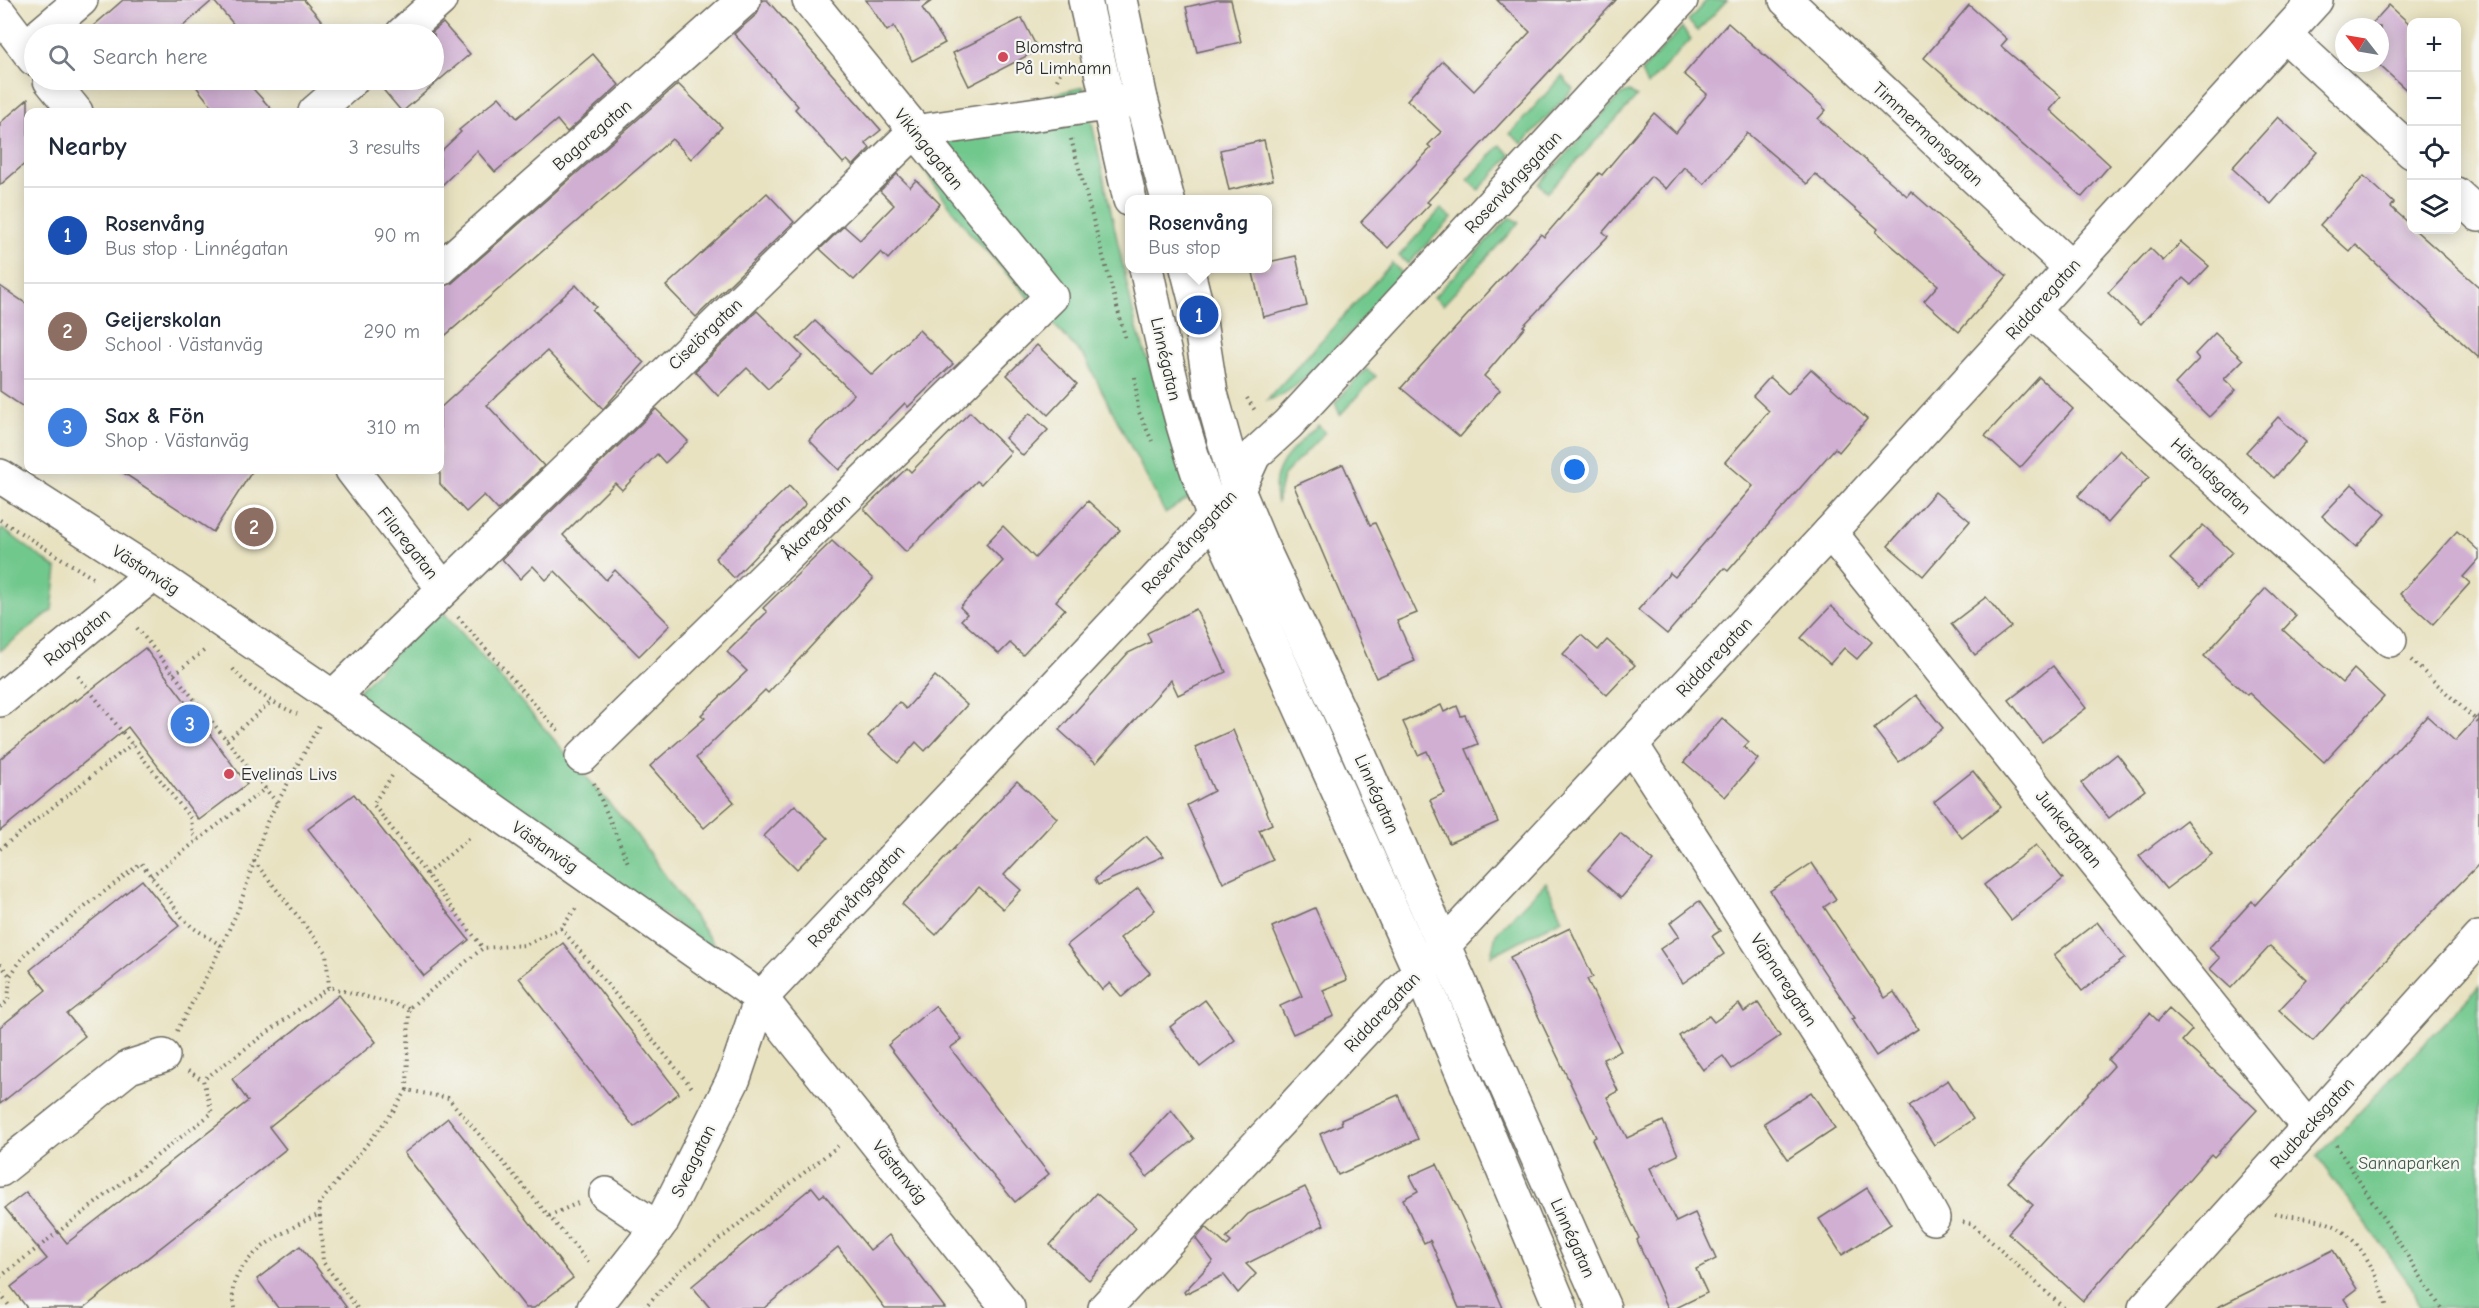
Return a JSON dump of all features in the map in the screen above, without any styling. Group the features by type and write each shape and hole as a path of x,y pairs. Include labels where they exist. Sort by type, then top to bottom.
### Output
{"street":[{"path":"56,24 81,0"},
{"path":"413,24 440,0"},
{"name":"Bagaregatan","path":"444,265 744,0"},
{"name":"Vikingagatan","path":"809,0 1050,297"},
{"path":"1085,0 1129,195"},
{"path":"1120,0 1141,99 1167,195"},
{"name":"Rosenvångsgatan","path":"761,998 1214,517 1238,490 1254,455 1288,424 1681,0"},
{"name":"Timmermansgatan","path":"1786,0 2071,268"},
{"name":"Riddaregatan","path":"1105,1308 1830,532 2316,0"},
{"path":"0,14 24,36"},
{"path":"2285,35 2407,147"},
{"path":"58,90 73,108"},
{"path":"320,108 340,90"},
{"path":"914,132 1141,99"},
{"name":"Ciselörgatan","path":"333,697 914,132"},
{"path":"2461,198 2479,215"},
{"name":"Linnégatan","path":"1147,273 1176,401 1196,472 1214,517 1420,972 1561,1308"},
{"name":"Linnégatan","path":"1187,273 1199,315 1211,393 1238,490 1261,545 1356,747 1604,1308"},
{"name":"Åkaregatan","path":"582,757 1050,297"},
{"name":"Häroldsgatan","path":"2032,311 2390,640"},
{"name":"Filaregatan","path":"355,474 443,588"},
{"name":"Västanväg","path":"0,476 153,574 333,697 408,752 761,998 1008,1308"},
{"name":"Junkergatan","path":"1830,532 2313,1122"},
{"name":"Rabygatan","path":"0,700 153,574"},
{"name":"Väpnaregatan","path":"1632,745 1910,1174 1933,1218"},
{"name":"Rudbecksgatan","path":"2145,1308 2479,938"},
{"name":"Sveagatan","path":"603,1299 657,1228 734,1078 761,998"},
{"path":"0,1170 129,1067 163,1056"},
{"path":"606,1194 657,1228"}],"path":[{"path":"0,520 121,601 174,674 277,803"},
{"path":"2390,640 2479,723"},
{"path":"195,643 213,655"},
{"path":"174,674 205,650"},
{"path":"59,652 191,819 193,834 198,839"},
{"path":"229,665 244,683 300,715"},
{"path":"163,1056 222,946 239,908 267,822 333,697"},
{"path":"227,740 272,701"},
{"path":"309,721 327,734"},
{"path":"0,849 132,744"},
{"path":"408,752 373,804 483,948"},
{"path":"381,773 399,785"},
{"path":"151,876 266,788"},
{"path":"463,830 481,843"},
{"path":"426,874 472,837"},
{"path":"254,861 326,952 329,987"},
{"path":"0,1007 8,1001 10,976 26,953 141,863 192,927 222,946"},
{"path":"357,1308 322,1262 319,1204 392,1113 407,1090 409,1008 483,948 525,945 561,928 596,882"},
{"path":"566,903 585,916"},
{"path":"561,928 685,1082 718,1109"},
{"path":"0,964 10,976"},
{"path":"329,987 409,1008"},
{"path":"0,1277 212,1113 203,1080 329,987"},
{"path":"407,1090 448,1098 603,1299"},
{"path":"2313,1122 2441,1308"},
{"path":"644,1308 678,1272 841,1144"},
{"path":"2272,1213 2330,1224 2346,1233 2371,1265 2387,1308"},
{"path":"235,1308 233,1288 249,1257 291,1227 320,1214"},
{"path":"1933,1218 1972,1224 2064,1308"},
{"path":"0,1294 11,1308"}],"green space":[{"path":"1707,0 1727,0 1698,31 1688,21"},
{"path":"1682,28 1691,39 1647,86 1641,72"},
{"path":"1562,76 1573,89 1523,143 1510,134"},
{"path":"1084,87 1136,326 1194,495 1165,513 1085,358 971,235 896,132"},
{"path":"1629,92 1637,97 1548,192 1539,184 1620,95"},
{"path":"1500,145 1511,155 1479,190 1468,180"},
{"path":"1441,209 1452,218 1408,264 1399,256"},
{"path":"1510,217 1519,223 1443,305 1434,297"},
{"path":"1392,263 1402,273 1338,346 1299,383 1282,395 1267,400"},
{"path":"1366,369 1376,376 1340,415 1335,403"},
{"path":"1318,425 1325,432 1283,476 1277,503 1276,478 1280,468 1292,450"},
{"path":"3,529 57,569 52,610 0,651 0,531"},
{"path":"439,607 635,833 722,956 354,696"},
{"path":"1546,882 1562,919 1491,956 1496,933"},
{"name":"Sannaparken","path":"2479,986 2479,1308 2419,1308 2412,1287 2317,1157"}],"building":[{"path":"123,0 213,0 185,24 95,24"},
{"path":"213,0 304,0 324,24 233,24"},
{"path":"762,0 767,0 881,130 865,143 870,148 853,166 847,160 843,163 795,109 798,106 734,34 757,14"},
{"path":"866,0 933,0 922,8 945,43 912,61 894,26 887,31"},
{"path":"1217,0 1231,0 1241,42 1197,52 1186,7"},
{"path":"1497,0 1616,0 1427,202 1430,204 1388,248 1361,222 1431,148 1428,145 1441,132 1407,100 1443,61 1474,91 1530,32"},
{"path":"1969,5 2007,39 2001,46 2061,97 2050,110 2110,165 2082,197 1924,58"},
{"path":"2389,5 2407,21 2407,90 2387,72 2389,72 2389,18 2377,18"},
{"path":"1022,18 1038,50 969,86 953,53"},
{"path":"1728,23 1826,110 1818,119 1907,196 1911,191 2007,276 1959,332 1924,301 1938,285 1876,232 1878,229 1815,174 1807,184 1747,133 1704,184 1684,167 1666,189 1651,176 1603,232 1608,236 1523,326 1525,327 1484,376 1500,390 1460,437 1401,388 1541,234 1544,237 1599,173 1602,175 1654,113 1676,133 1707,94 1684,74"},
{"path":"444,24 470,54 444,76"},
{"path":"593,54 619,85 567,132 557,120 495,172 477,151 444,183 444,148 461,132 459,130 499,97 517,118"},
{"path":"678,84 722,127 691,159 672,139 444,337 444,286 452,283"},
{"path":"199,90 254,90 270,108 213,108"},
{"path":"383,90 428,90 407,108 399,108"},
{"path":"28,99 28,108 24,108 24,164 0,185 0,123"},
{"path":"2278,117 2317,152 2271,204 2232,168"},
{"path":"1264,140 1273,180 1229,190 1220,150"},
{"path":"897,174 910,187 916,180 940,204 888,259 881,252 854,280 820,249 844,226 860,240 894,205 880,191"},
{"path":"2364,176 2394,203 2391,207 2407,221 2407,234 2419,234 2479,287 2479,358 2356,245 2350,252 2320,225"},
{"path":"767,193 794,222 696,317 666,286"},
{"path":"2181,242 2209,266 2191,285 2183,278 2141,324 2108,293 2150,248 2163,261"},
{"path":"1296,256 1307,306 1263,317 1253,273 1272,273 1272,261"},
{"path":"576,285 596,307 592,310 644,363 603,409 547,351 487,405 544,466 498,510 484,495 466,512 440,484 440,474 444,474 444,404"},
{"path":"0,286 24,302 24,407 0,391"},
{"path":"757,311 802,356 768,389 747,368 718,396 695,371"},
{"path":"815,321 872,375 919,330 953,364 908,407 905,403 839,470 809,440 854,394 797,339"},
{"path":"2215,333 2243,360 2224,379 2236,390 2209,417 2175,384 2199,359 2195,354"},
{"path":"1037,345 1077,384 1048,415 1007,375"},
{"path":"1811,369 1867,419 1839,452 1835,448 1728,571 1724,568 1667,634 1638,610 1670,573 1675,577 1753,486 1725,462 1769,411 1753,396 1770,377 1788,394"},
{"path":"2039,377 2073,409 2020,468 1985,436"},
{"path":"656,409 688,441 665,463 657,454 622,490 615,483 563,535 606,580 615,570 670,625 639,656 555,571 546,580 533,566 520,579 502,559"},
{"path":"970,412 1011,452 981,484 977,481 906,552 864,509 907,468 911,472"},
{"path":"1030,413 1048,430 1023,456 1005,438"},
{"path":"2278,417 2306,442 2274,478 2246,452"},
{"path":"2120,450 2149,477 2108,523 2078,496"},
{"path":"1343,464 1370,525 1375,523 1417,613 1397,621 1415,661 1376,678 1294,486"},
{"path":"125,474 250,474 213,532"},
{"path":"2352,484 2386,514 2356,547 2322,516"},
{"path":"789,486 806,504 734,578 715,558"},
{"path":"1935,492 1970,521 1923,576 1888,546"},
{"path":"1088,501 1120,530 1056,601 1065,609 1023,655 1010,643 999,654 961,620 967,614 960,607 1003,561 986,544 1003,526 1035,558"},
{"path":"2203,525 2232,552 2200,587 2170,559"},
{"path":"2457,531 2479,551 2479,559 2463,577 2470,583 2433,624 2400,594"},
{"path":"832,541 873,579 768,693 765,690 696,758 734,802 704,828 650,766 705,718 701,715 747,671 727,652 767,612 763,608"},
{"path":"2266,588 2296,616 2283,630 2342,683 2354,669 2384,697 2324,762 2249,693 2247,695 2204,656"},
{"path":"1986,597 2011,627 1975,655 1951,624"},
{"path":"1831,606 1872,642 1857,659 1844,648 1830,664 1801,638"},
{"path":"1196,609 1226,672 1178,695 1171,680 1096,763 1059,730 1128,653 1151,642 1147,633"},
{"path":"1581,635 1598,650 1607,640 1635,665 1607,695 1563,654"},
{"path":"145,648 247,784 199,820 128,727 0,831 0,759 75,699 76,701"},
{"path":"2053,666 2086,708 2042,742 2009,700"},
{"path":"935,676 967,705 925,751 916,742 898,763 868,736 899,702 906,709"},
{"path":"1916,695 1943,728 1899,762 1874,729"},
{"path":"1441,705 1444,712 1457,706 1461,716 1465,715 1478,744 1466,749 1498,822 1449,843 1430,800 1445,793 1427,751 1418,755 1403,722"},
{"path":"2479,715 2479,864 2398,947 2313,1041 2279,1010 2307,980 2270,946 2231,988 2210,969 2220,958 2209,948 2252,901 2255,905 2427,716 2455,741"},
{"path":"1722,718 1749,742 1744,747 1758,759 1725,797 1684,762"},
{"path":"1233,730 1272,824 1259,830 1273,860 1223,883 1187,805 1214,791 1195,747"},
{"path":"2117,754 2145,790 2109,818 2081,783"},
{"path":"1973,771 2001,807 1962,838 1934,802"},
{"path":"1017,781 1057,818 1004,875 1021,890 1003,909 979,887 936,935 902,904"},
{"path":"354,794 469,940 424,976 308,829"},
{"path":"795,805 828,838 797,869 764,836"},
{"path":"2186,820 2212,854 2166,889 2139,856"},
{"path":"1620,833 1653,861 1621,898 1588,870"},
{"path":"1146,836 1164,856 1098,885 1095,879"},
{"path":"2036,845 2063,879 2011,920 1984,885"},
{"path":"1812,863 1836,899 1824,907 1885,998 1894,992 1918,1029 1876,1056 1852,1019 1855,1018 1770,891"},
{"path":"142,880 179,926 67,1014 85,1036 0,1104 0,1027 46,990 30,970"},
{"path":"1138,888 1155,910 1120,938 1150,973 1122,997 1110,983 1102,990 1067,945"},
{"path":"1699,901 1720,931 1712,936 1724,954 1683,983 1660,949 1679,936 1670,923"},
{"path":"1315,908 1347,980 1323,990 1334,1016 1293,1034 1280,1006 1302,996 1272,927"},
{"path":"2097,922 2125,958 2082,991 2054,955"},
{"path":"1570,928 1593,977 1587,979 1621,1051 1603,1059 1618,1091 1607,1097 1627,1138 1663,1121 1678,1155 1650,1168 1676,1222 1695,1213 1716,1259 1696,1269 1707,1293 1676,1308 1668,1308 1637,1240 1639,1238 1592,1139 1596,1137 1510,957"},
{"path":"563,943 679,1093 634,1127 519,978"},
{"path":"339,995 376,1042 269,1127 286,1149 84,1308 27,1308 11,1287 47,1259 5,1208 26,1192 67,1243 248,1101 232,1079"},
{"path":"1205,1000 1235,1040 1200,1067 1170,1027"},
{"path":"1758,1003 1780,1036 1732,1069 1723,1056 1703,1070 1679,1036 1709,1016 1714,1022 1739,1004 1744,1012"},
{"path":"935,1006 962,1039 950,1048 1049,1174 1015,1202 938,1110 888,1045"},
{"path":"2169,1009 2192,1030 2182,1041 2257,1110 2214,1157 2211,1154 2083,1301 2008,1233 2033,1205 2008,1182 2114,1066 2108,1060 2150,1013 2158,1021"},
{"path":"1948,1080 1973,1119 1934,1145 1909,1106"},
{"path":"1811,1092 1835,1128 1788,1159 1764,1123"},
{"path":"1398,1095 1418,1139 1338,1175 1320,1134 1342,1124 1341,1120"},
{"path":"1171,1110 1194,1139 1147,1177 1130,1155"},
{"path":"448,1118 573,1278 534,1308 526,1308 404,1153"},
{"path":"1437,1164 1503,1308 1459,1308 1430,1240 1424,1243 1403,1199 1418,1191 1410,1176"},
{"path":"812,1187 820,1197 824,1194 870,1250 889,1235 945,1308 885,1308 838,1247 764,1308 710,1308 692,1286"},
{"path":"1305,1187 1324,1225 1246,1264 1256,1274 1238,1293 1224,1275 1185,1294 1184,1292 1213,1261 1196,1239 1206,1227 1227,1246 1231,1242 1226,1238 1248,1214"},
{"path":"1867,1188 1891,1224 1842,1255 1819,1219"},
{"path":"1096,1193 1136,1228 1089,1280 1050,1245"},
{"path":"300,1246 347,1308 278,1308 257,1279"},
{"path":"2333,1250 2357,1289 2344,1299 2350,1308 2216,1308"}],"place":[{"name":"Blomstra På Limhamn","path":"1003,57"},
{"name":"Rosenvång","path":"1199,315"},
{"name":"Geijerskolan","path":"254,527"},
{"name":"Sax & Fön","path":"190,724"},
{"name":"Evelinas Livs","path":"229,774"}]}
